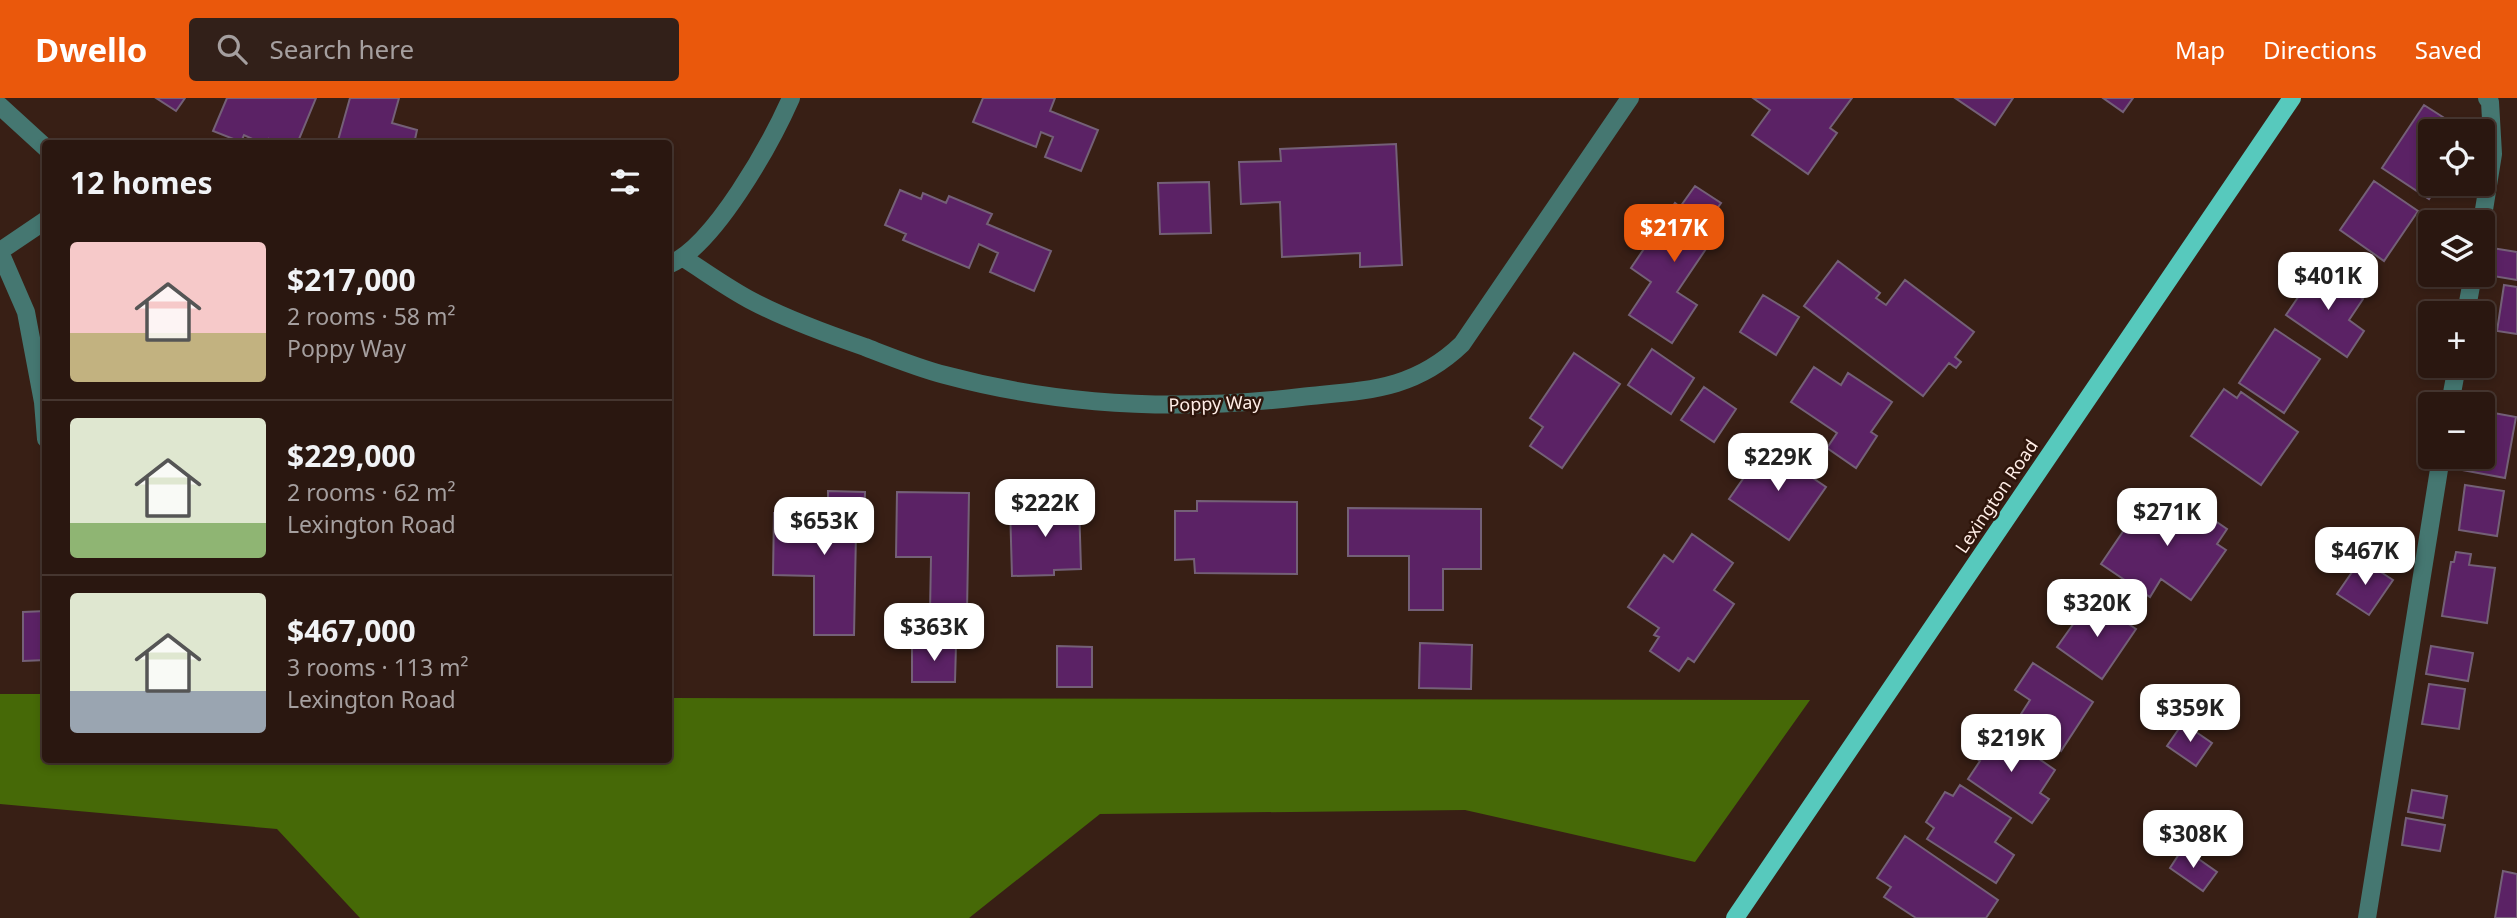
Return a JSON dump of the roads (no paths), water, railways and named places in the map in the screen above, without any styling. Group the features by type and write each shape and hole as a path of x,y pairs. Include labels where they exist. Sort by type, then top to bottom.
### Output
{"main road":[{"name":"Lexington Road","path":"1735,918 2292,98"}],"street":[{"path":"677,262 725,211 757,165 791,98"},
{"name":"Poppy Way","path":"677,262 815,330 942,375 1017,392 1182,407 1239,405 1381,388 1422,376 1443,363 1462,344 1630,98"},
{"path":"2484,210 2493,154 2490,102 2487,98"},
{"path":"0,106 42,145"},
{"path":"42,223 0,252 26,312 42,397"},
{"path":"2367,918 2439,469"}]}
